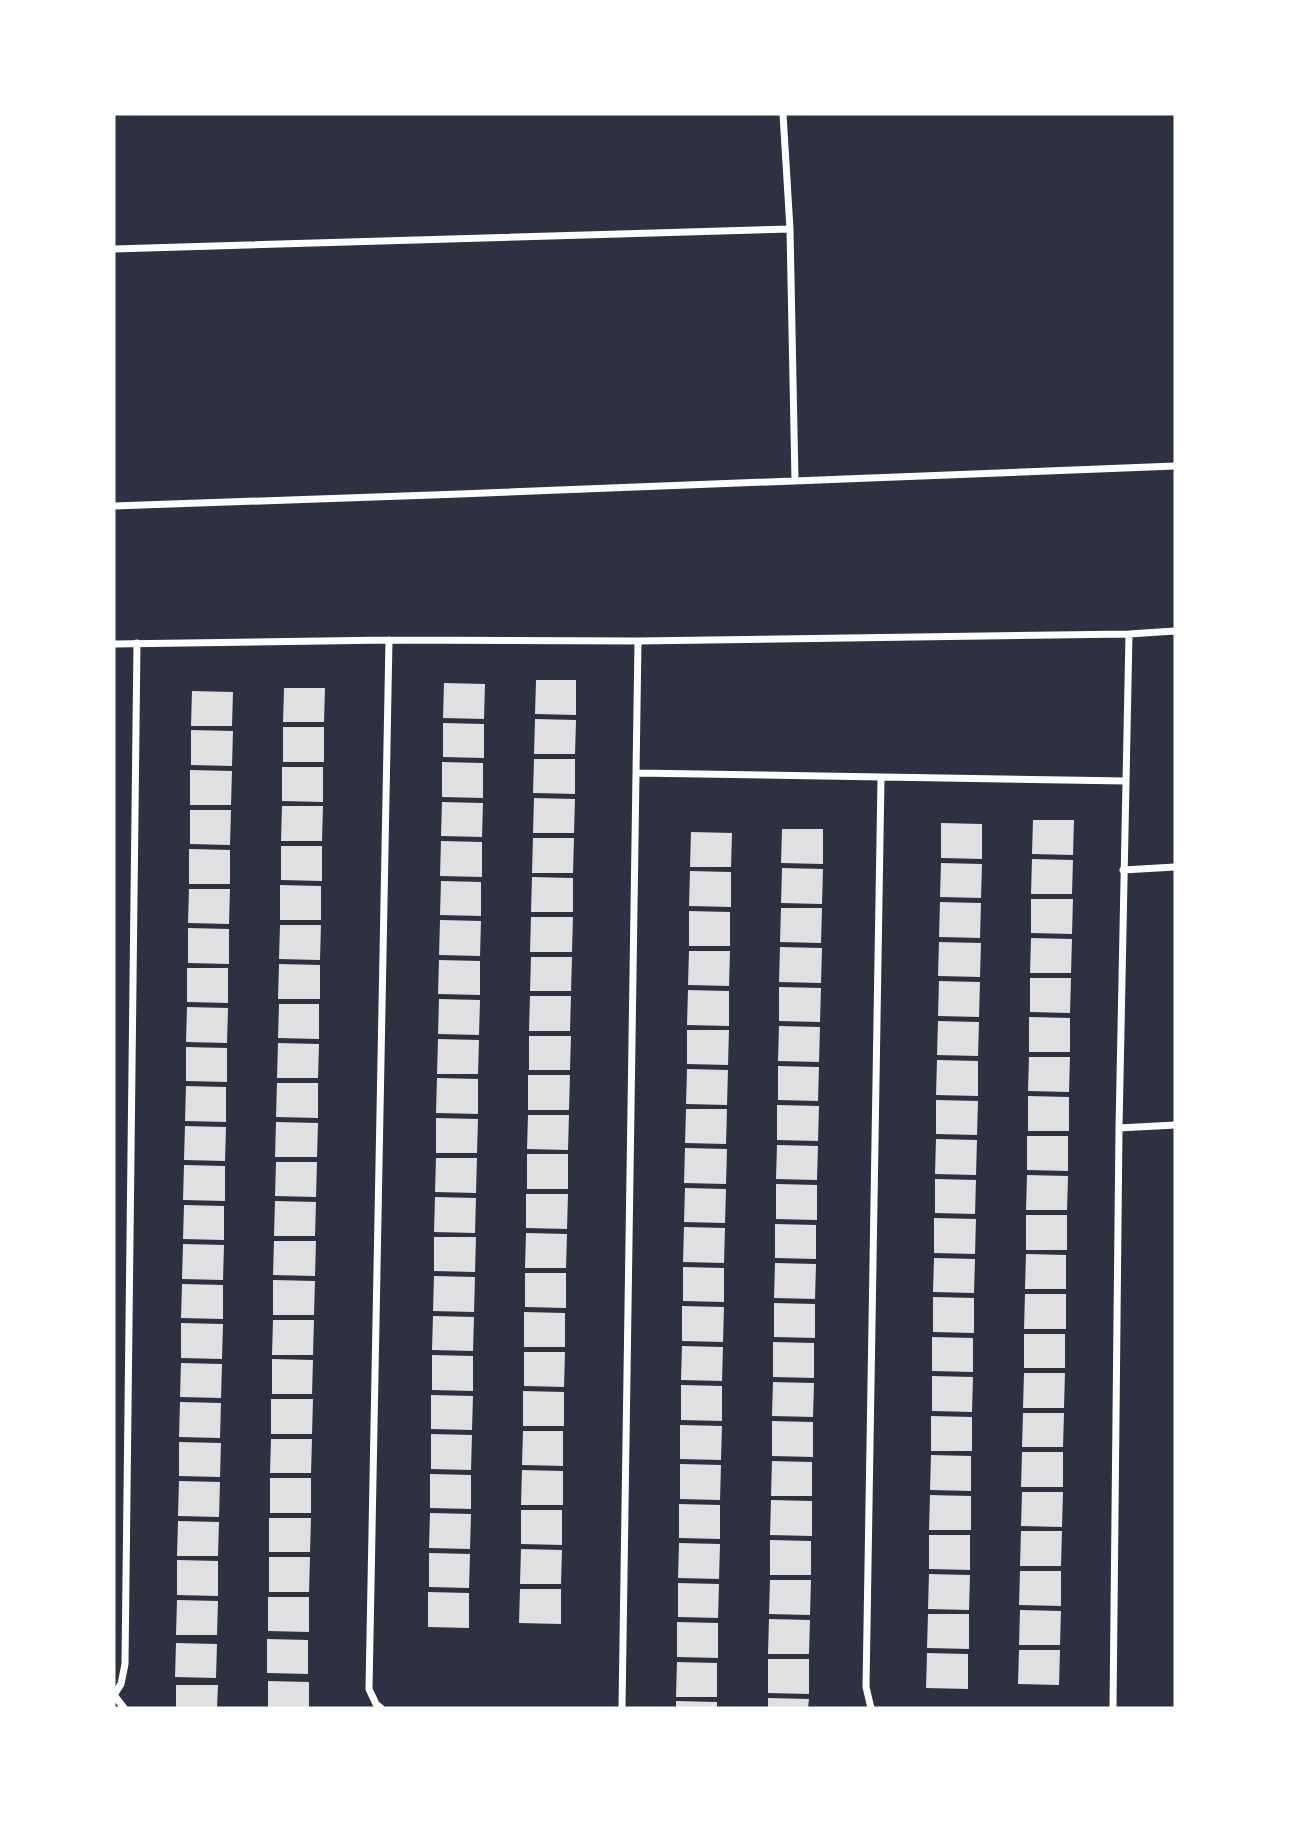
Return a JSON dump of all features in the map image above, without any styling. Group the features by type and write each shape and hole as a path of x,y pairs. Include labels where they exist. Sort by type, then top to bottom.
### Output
{"street":[{"path":"783,114 790,229 795,481"},
{"path":"114,249 790,229"},
{"path":"114,506 1175,466"},
{"path":"114,644 389,640 638,641 1129,634 1175,631"},
{"path":"1113,1708 1119,1128 1129,634"},
{"path":"381,1708 369,1689 389,640"},
{"path":"622,1708 638,641"},
{"path":"124,1708 114,1695 121,1684 125,1664 137,643"},
{"path":"636,774 1126,781"},
{"path":"871,1708 866,1687 881,778"},
{"path":"1123,870 1175,867"},
{"path":"1119,1128 1175,1125"}],"building":[{"path":"536,680 576,680 576,715 535,714"},
{"path":"444,683 485,684 484,719 443,718"},
{"path":"284,688 325,688 324,722 283,722"},
{"path":"192,691 233,692 232,726 191,726"},
{"path":"535,719 576,720 575,754 534,754"},
{"path":"443,723 484,724 484,758 443,757"},
{"path":"283,727 324,727 324,762 283,762"},
{"path":"191,730 233,731 232,766 191,765"},
{"path":"534,759 575,759 575,794 533,793"},
{"path":"442,762 483,763 483,798 442,797"},
{"path":"282,767 323,767 323,802 282,801"},
{"path":"190,770 232,771 231,805 190,805"},
{"path":"534,798 575,799 574,833 533,833"},
{"path":"442,802 483,803 482,837 441,836"},
{"path":"282,806 323,806 322,841 281,841"},
{"path":"190,810 231,810 230,845 190,844"},
{"path":"1033,820 1074,820 1073,855 1032,854"},
{"path":"941,823 982,824 982,859 941,858"},
{"path":"782,829 823,829 823,864 781,863"},
{"path":"691,832 732,833 731,867 690,867"},
{"path":"533,838 574,838 573,873 532,873"},
{"path":"441,841 482,842 482,877 440,876"},
{"path":"281,846 322,846 322,881 281,880"},
{"path":"189,849 230,850 230,884 189,884"},
{"path":"1032,859 1073,860 1072,894 1031,894"},
{"path":"941,863 982,864 981,898 940,897"},
{"path":"782,868 823,869 822,904 781,903"},
{"path":"690,871 731,872 731,907 689,906"},
{"path":"532,877 573,878 573,912 531,912"},
{"path":"441,881 481,882 481,916 440,915"},
{"path":"280,885 321,886 321,920 280,920"},
{"path":"189,889 230,889 229,924 188,923"},
{"path":"1031,899 1073,899 1072,934 1031,933"},
{"path":"940,902 981,903 980,938 939,937"},
{"path":"781,908 822,908 821,943 780,942"},
{"path":"689,911 730,912 730,946 689,946"},
{"path":"531,917 573,917 572,952 530,952"},
{"path":"440,920 481,921 480,956 439,955"},
{"path":"280,925 321,925 320,960 279,959"},
{"path":"188,928 229,929 229,964 188,963"},
{"path":"1031,938 1072,939 1071,973 1030,973"},
{"path":"939,942 981,943 980,977 938,976"},
{"path":"780,947 822,948 821,983 779,982"},
{"path":"689,951 730,951 729,986 688,985"},
{"path":"531,957 572,957 571,991 530,991"},
{"path":"439,960 480,961 480,995 438,994"},
{"path":"279,964 320,965 320,999 278,999"},
{"path":"187,968 228,968 228,1003 187,1002"},
{"path":"1030,978 1071,978 1070,1013 1030,1012"},
{"path":"939,981 980,982 979,1017 938,1016"},
{"path":"779,987 821,988 820,1022 779,1021"},
{"path":"688,990 729,991 729,1026 687,1025"},
{"path":"530,996 571,996 570,1031 529,1031"},
{"path":"439,999 480,1000 479,1035 438,1034"},
{"path":"279,1004 319,1004 319,1039 278,1038"},
{"path":"187,1007 228,1008 227,1043 186,1042"},
{"path":"1029,1017 1070,1018 1070,1052 1029,1052"},
{"path":"938,1021 979,1022 978,1056 937,1055"},
{"path":"779,1026 820,1027 819,1062 778,1061"},
{"path":"687,1030 729,1030 728,1065 687,1064"},
{"path":"529,1036 571,1036 570,1070 529,1070"},
{"path":"438,1039 479,1040 478,1074 437,1074"},
{"path":"278,1043 319,1044 318,1078 277,1078"},
{"path":"186,1047 227,1048 227,1082 186,1081"},
{"path":"1029,1057 1070,1057 1069,1092 1028,1091"},
{"path":"937,1060 978,1061 978,1096 936,1095"},
{"path":"778,1066 819,1067 818,1101 778,1100"},
{"path":"687,1069 728,1070 727,1105 686,1104"},
{"path":"528,1075 570,1075 569,1110 528,1110"},
{"path":"437,1078 478,1079 478,1114 436,1113"},
{"path":"277,1083 318,1083 318,1118 276,1117"},
{"path":"186,1086 226,1087 226,1122 185,1121"},
{"path":"1028,1096 1069,1097 1069,1131 1028,1131"},
{"path":"936,1100 978,1101 977,1135 936,1134"},
{"path":"777,1105 819,1106 818,1141 777,1140"},
{"path":"686,1109 727,1109 726,1144 685,1143"},
{"path":"528,1115 569,1115 568,1150 527,1149"},
{"path":"436,1118 478,1119 477,1153 436,1153"},
{"path":"276,1122 318,1123 317,1157 275,1157"},
{"path":"185,1126 226,1127 225,1161 184,1160"},
{"path":"1027,1136 1068,1136 1068,1171 1027,1170"},
{"path":"936,1139 977,1140 976,1175 935,1174"},
{"path":"777,1145 818,1146 817,1180 776,1179"},
{"path":"685,1148 727,1149 726,1184 684,1183"},
{"path":"527,1154 568,1154 568,1189 527,1189"},
{"path":"436,1158 477,1158 476,1193 435,1192"},
{"path":"276,1162 317,1162 316,1197 275,1196"},
{"path":"184,1165 225,1166 225,1201 183,1200"},
{"path":"1027,1175 1068,1176 1067,1210 1026,1210"},
{"path":"935,1179 976,1180 975,1214 935,1213"},
{"path":"776,1184 817,1185 817,1220 776,1219"},
{"path":"685,1188 726,1189 725,1223 684,1222"},
{"path":"526,1194 568,1194 567,1229 526,1228"},
{"path":"435,1197 476,1198 475,1233 434,1232"},
{"path":"275,1201 316,1202 315,1236 274,1236"},
{"path":"184,1205 224,1206 224,1240 183,1239"},
{"path":"1026,1215 1067,1215 1067,1250 1026,1250"},
{"path":"934,1218 976,1219 975,1254 934,1253"},
{"path":"775,1224 816,1225 816,1259 775,1258"},
{"path":"684,1227 725,1228 724,1263 683,1262"},
{"path":"526,1233 567,1234 566,1268 525,1268"},
{"path":"434,1237 476,1237 475,1272 434,1271"},
{"path":"274,1241 316,1241 315,1276 273,1275"},
{"path":"183,1244 224,1245 223,1280 182,1279"},
{"path":"1026,1254 1066,1255 1066,1289 1025,1289"},
{"path":"934,1258 975,1259 974,1293 933,1292"},
{"path":"775,1263 816,1264 815,1299 774,1298"},
{"path":"683,1267 724,1268 724,1302 683,1301"},
{"path":"525,1273 566,1273 566,1308 525,1307"},
{"path":"434,1276 475,1277 474,1312 433,1311"},
{"path":"273,1280 315,1281 314,1315 273,1315"},
{"path":"182,1284 223,1285 223,1319 181,1318"},
{"path":"1025,1294 1066,1294 1066,1329 1024,1329"},
{"path":"933,1297 974,1298 974,1333 933,1332"},
{"path":"774,1303 815,1304 815,1338 774,1337"},
{"path":"682,1306 724,1307 723,1342 682,1341"},
{"path":"524,1312 565,1313 565,1347 524,1347"},
{"path":"433,1316 474,1317 473,1351 432,1350"},
{"path":"273,1320 314,1320 313,1355 272,1355"},
{"path":"181,1323 223,1324 222,1359 181,1358"},
{"path":"1024,1334 1065,1334 1065,1368 1024,1368"},
{"path":"932,1337 973,1338 973,1372 932,1371"},
{"path":"773,1342 814,1343 814,1378 773,1377"},
{"path":"682,1346 723,1347 722,1381 681,1380"},
{"path":"524,1352 565,1352 564,1387 524,1386"},
{"path":"432,1355 473,1356 473,1391 432,1390"},
{"path":"272,1359 313,1360 312,1394 272,1394"},
{"path":"181,1363 222,1364 221,1398 180,1397"},
{"path":"1024,1373 1065,1373 1064,1408 1023,1408"},
{"path":"932,1376 973,1377 972,1412 932,1411"},
{"path":"773,1382 814,1383 813,1417 772,1416"},
{"path":"681,1385 722,1386 722,1421 681,1420"},
{"path":"523,1391 564,1392 564,1426 523,1426"},
{"path":"431,1395 473,1396 472,1430 431,1429"},
{"path":"271,1399 313,1399 312,1434 271,1434"},
{"path":"180,1402 221,1403 220,1438 179,1437"},
{"path":"1023,1413 1064,1413 1063,1447 1022,1447"},
{"path":"931,1416 972,1417 972,1451 931,1451"},
{"path":"772,1421 813,1422 813,1457 772,1456"},
{"path":"680,1425 722,1426 721,1460 680,1459"},
{"path":"523,1431 563,1431 563,1466 522,1465"},
{"path":"431,1434 472,1435 471,1470 431,1469"},
{"path":"271,1439 312,1439 311,1473 270,1473"},
{"path":"179,1442 221,1443 220,1477 179,1476"},
{"path":"1022,1452 1063,1452 1063,1487 1021,1487"},
{"path":"931,1455 971,1456 971,1491 930,1490"},
{"path":"772,1461 812,1462 812,1496 771,1496"},
{"path":"680,1464 721,1465 720,1500 680,1499"},
{"path":"522,1470 563,1471 563,1505 521,1505"},
{"path":"430,1474 471,1475 471,1509 430,1508"},
{"path":"270,1478 311,1478 311,1513 270,1513"},
{"path":"179,1481 220,1482 219,1517 178,1516"},
{"path":"1022,1492 1063,1492 1062,1527 1021,1526"},
{"path":"930,1495 971,1496 971,1530 929,1530"},
{"path":"771,1500 812,1501 812,1536 770,1535"},
{"path":"679,1504 720,1505 720,1539 679,1538"},
{"path":"521,1510 562,1510 562,1545 521,1544"},
{"path":"430,1513 471,1514 470,1549 429,1548"},
{"path":"269,1518 311,1518 310,1552 269,1552"},
{"path":"178,1521 219,1522 218,1556 177,1556"},
{"path":"1021,1531 1062,1531 1061,1566 1020,1566"},
{"path":"929,1535 970,1535 970,1570 929,1569"},
{"path":"770,1540 811,1541 811,1575 770,1575"},
{"path":"679,1543 720,1544 719,1579 678,1578"},
{"path":"521,1549 562,1550 561,1584 520,1584"},
{"path":"429,1553 470,1554 469,1588 429,1587"},
{"path":"269,1557 310,1557 309,1592 269,1592"},
{"path":"177,1560 218,1561 218,1596 177,1595"},
{"path":"1020,1571 1061,1571 1061,1606 1019,1605"},
{"path":"929,1574 970,1575 969,1610 928,1609"},
{"path":"770,1580 811,1580 810,1615 769,1614"},
{"path":"678,1583 719,1584 718,1618 678,1617"},
{"path":"520,1589 561,1589 561,1624 519,1623"},
{"path":"428,1592 469,1593 469,1628 428,1627"},
{"path":"268,1597 309,1597 309,1632 268,1631"},
{"path":"177,1600 218,1601 217,1635 176,1635"},
{"path":"1020,1610 1061,1611 1060,1645 1019,1645"},
{"path":"928,1614 969,1614 969,1649 927,1648"},
{"path":"769,1619 810,1620 809,1654 768,1654"},
{"path":"677,1622 718,1623 718,1658 677,1657"},
{"path":"267,1639 308,1640 308,1674 267,1673"},
{"path":"176,1643 217,1644 216,1678 175,1677"},
{"path":"1019,1650 1060,1650 1059,1685 1018,1684"},
{"path":"927,1653 968,1654 968,1689 926,1688"},
{"path":"768,1659 809,1659 809,1694 768,1693"},
{"path":"677,1662 717,1663 717,1697 676,1697"},
{"path":"268,1681 309,1682 309,1708 268,1708"},
{"path":"176,1685 218,1685 217,1708 176,1708"},
{"path":"768,1698 809,1699 808,1708 768,1708"},
{"path":"676,1701 717,1702 717,1708 676,1708"}]}
